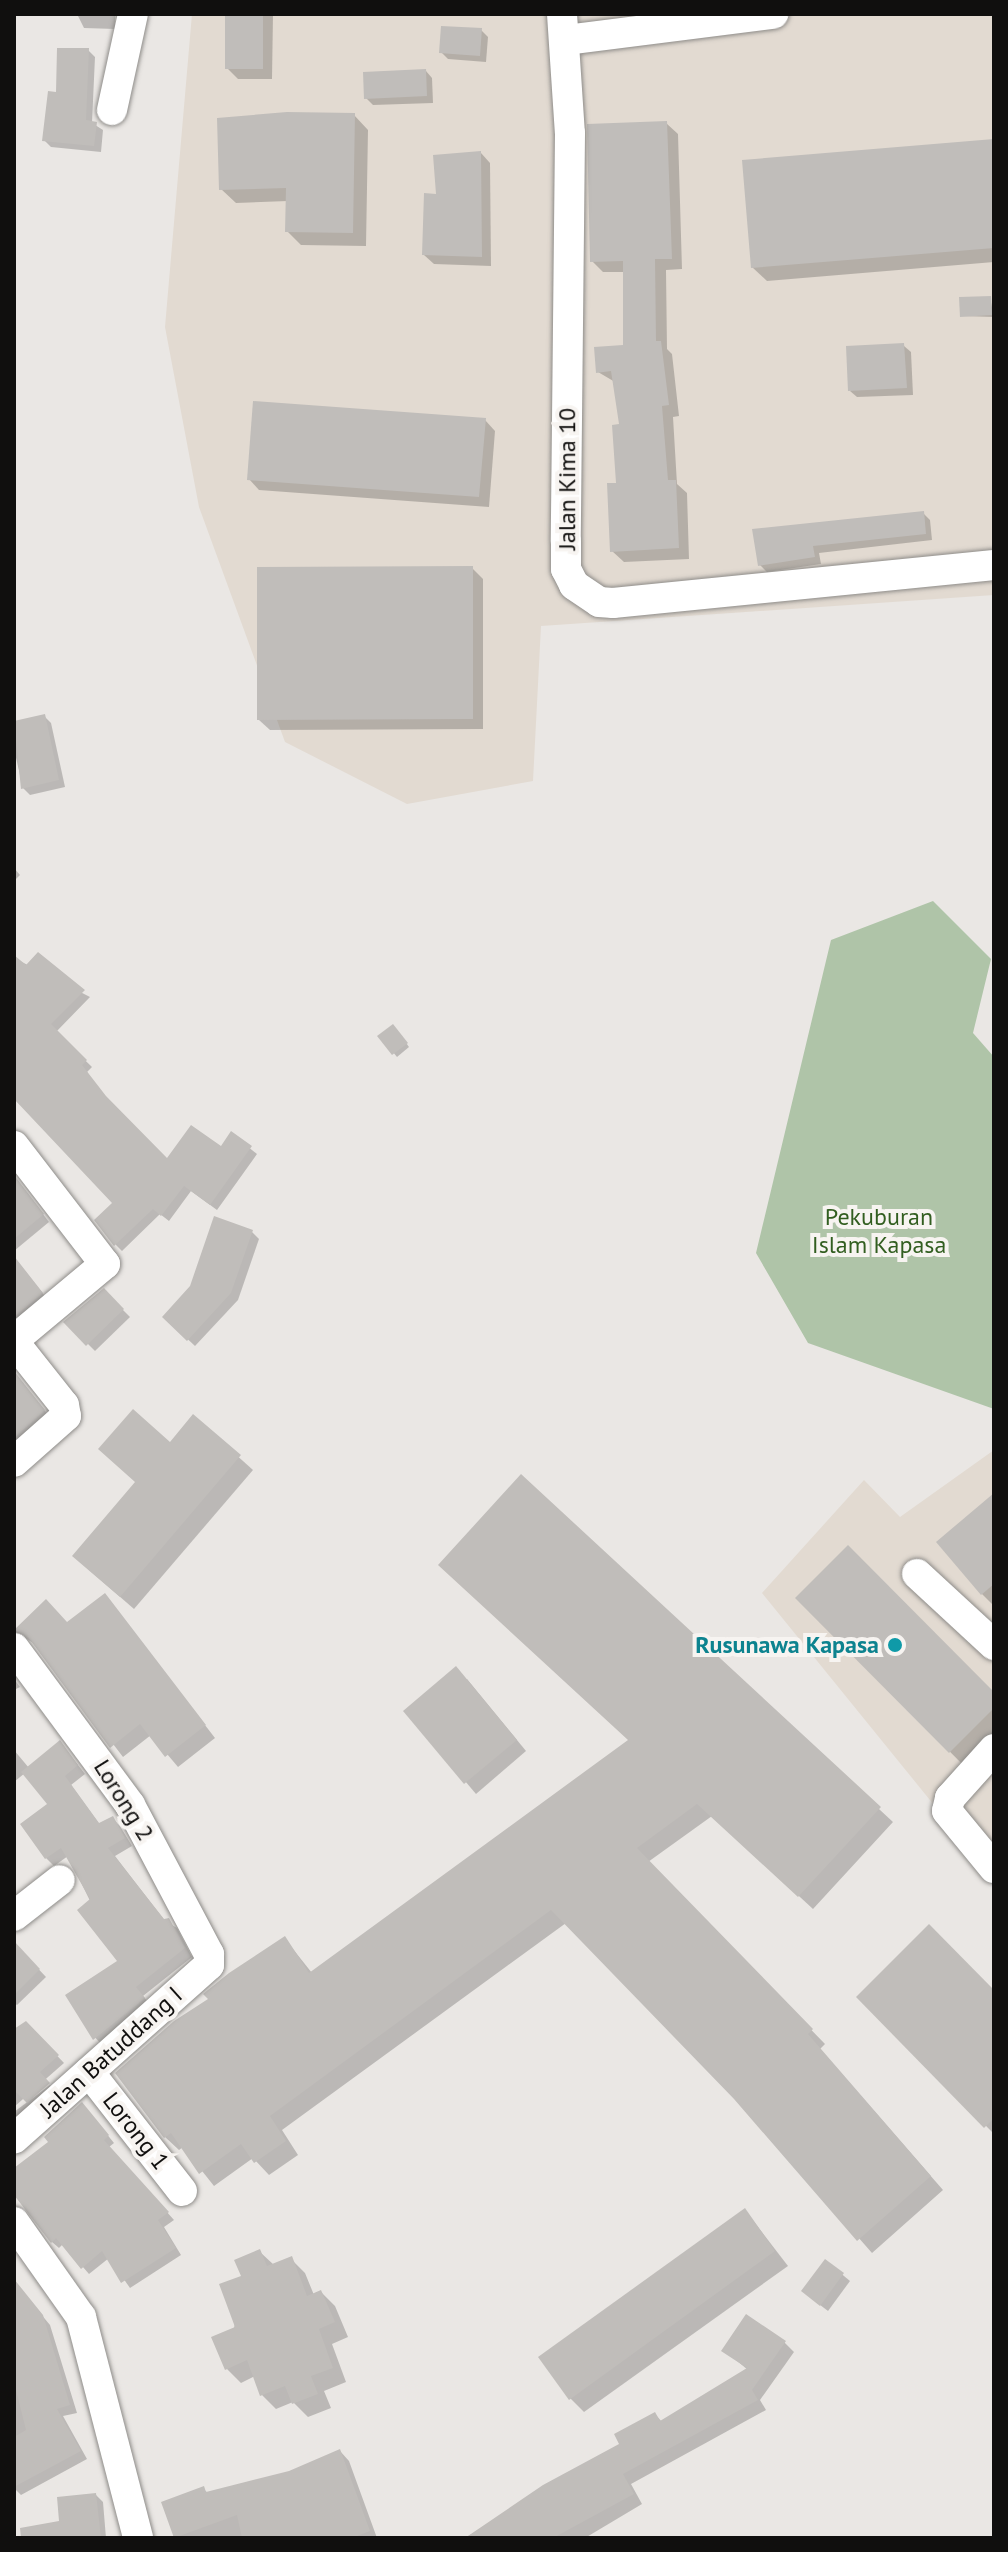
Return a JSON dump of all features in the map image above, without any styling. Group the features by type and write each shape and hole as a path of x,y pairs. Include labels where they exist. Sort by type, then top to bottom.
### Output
{"street":[{"path":"112,110 133,14"},
{"name":"Jalan Kima 10","path":"773,14 564,27 566,555 574,585 599,602 613,603 994,565"},
{"path":"14,1146 105,1264 14,1341 66,1412 59,1427 14,1462"},
{"path":"917,1574 990,1634"},
{"name":"Lorong 2","path":"14,1648 130,1805 206,1943 209,1965"},
{"path":"994,1749 950,1798 947,1811 994,1868"},
{"path":"14,1916 60,1880"},
{"name":"Jalan Batuddang I","path":"14,2139 209,1965"},
{"name":"Lorong 1","path":"89,2072 182,2191"},
{"path":"14,2222 81,2317 138,2538"}],"shaded area":[{"path":"192,14 994,14 994,595 541,626 533,781 407,804 285,742 199,507 165,327"},
{"path":"994,1450 994,1879 762,1593 864,1480 900,1517"}],"green space":[{"name":"Pekuburan Islam Kapasa","path":"933,901 991,959 973,1033 994,1057 994,1409 808,1343 756,1253 831,940"}],"building":[{"path":"225,14 263,14 263,69 225,69"},
{"path":"441,26 482,28 480,56 439,53"},
{"path":"57,48 89,48 86,120 97,122 94,146 42,141 48,91 56,92"},
{"path":"426,69 427,96 364,99 363,72"},
{"path":"287,112 355,113 353,233 285,232 286,188 219,190 217,118"},
{"path":"667,121 672,259 655,259 656,341 661,341 669,405 662,406 668,480 676,480 679,548 610,552 607,483 616,483 612,425 619,424 611,371 596,373 594,347 623,345 623,261 590,262 587,124"},
{"path":"994,139 994,248 751,268 742,160"},
{"path":"481,151 482,257 422,255 424,193 436,194 433,155"},
{"path":"991,296 992,315 960,317 959,297"},
{"path":"904,343 907,388 848,391 846,346"},
{"path":"253,401 486,418 479,497 247,480"},
{"path":"924,511 926,534 813,546 815,557 758,566 752,529"},
{"path":"473,566 473,719 257,720 257,567"},
{"path":"45,714 59,780 21,789 14,721"},
{"path":"38,952 85,990 51,1024 87,1060 82,1065 106,1096 167,1158 191,1125 221,1146 231,1131 252,1146 210,1205 184,1186 161,1216 153,1209 114,1246 94,1220 112,1203 14,1099 14,955 26,965"},
{"path":"393,1024 408,1043 392,1055 377,1036"},
{"path":"14,1175 44,1214 14,1239"},
{"path":"214,1216 253,1230 231,1293 187,1341 162,1317 190,1286"},
{"path":"14,1256 43,1293 14,1317"},
{"path":"104,1288 124,1309 86,1346 63,1322"},
{"path":"14,1371 45,1410 14,1438"},
{"path":"133,1409 170,1442 193,1414 241,1455 120,1597 72,1556 135,1482 98,1449"},
{"path":"521,1474 881,1807 798,1897 697,1804 637,1848 813,2029 808,2034 931,2176 857,2241 734,2099 551,1910 270,2116 286,2141 254,2163 241,2144 199,2174 171,2133 164,2138 115,2073 174,2021 208,1999 203,1994 229,1973 285,1936 309,1973 628,1740 438,1565"},
{"path":"994,1493 994,1584 981,1595 936,1542"},
{"name":"Rusunawa Kapasa","path":"848,1545 994,1692 994,1708 949,1753 795,1598"},
{"path":"105,1593 206,1725 165,1757 140,1724 110,1748 28,1637 14,1630 46,1599 67,1622"},
{"path":"456,1666 517,1740 464,1784 403,1711"},
{"path":"60,1740 78,1765 65,1776 99,1823 113,1816 125,1838 108,1848 164,1919 169,1918 185,1948 136,1987 145,1998 93,2040 65,1995 117,1961 77,1910 90,1899 61,1848 45,1859 20,1824 47,1804 21,1772"},
{"path":"929,1924 994,1990 994,2118 984,2128 856,1997"},
{"path":"14,1941 40,1969 14,1995"},
{"path":"26,2021 59,2055 40,2072 50,2083 27,2103 14,2090 14,2029"},
{"path":"82,2102 109,2135 104,2140 169,2212 158,2220 176,2248 121,2283 102,2251 81,2269 56,2238 51,2243 14,2195 14,2168 48,2142 44,2137"},
{"path":"745,2208 775,2251 569,2400 538,2357"},
{"path":"260,2249 267,2266 292,2256 307,2296 321,2290 335,2322 319,2329 333,2368 311,2376 318,2394 292,2404 285,2386 260,2396 247,2360 225,2370 211,2337 235,2327 219,2284 241,2276 234,2260"},
{"path":"825,2259 844,2273 820,2306 801,2291"},
{"path":"14,2279 43,2315 70,2405 57,2409 81,2451 14,2487 14,2437 26,2430 14,2382"},
{"path":"746,2314 786,2341 752,2390 758,2400 623,2474 634,2494 553,2538 465,2538 543,2485 619,2444 614,2434 655,2412 660,2421 747,2368 721,2351"},
{"path":"340,2449 370,2531 352,2538 242,2538 237,2515 174,2538 161,2502 204,2486 206,2492 289,2471"},
{"path":"96,2493 101,2538 21,2538 20,2528 59,2521 57,2497"}],"place":[{"name":"Rusunawa Kapasa","path":"895,1645"}]}
